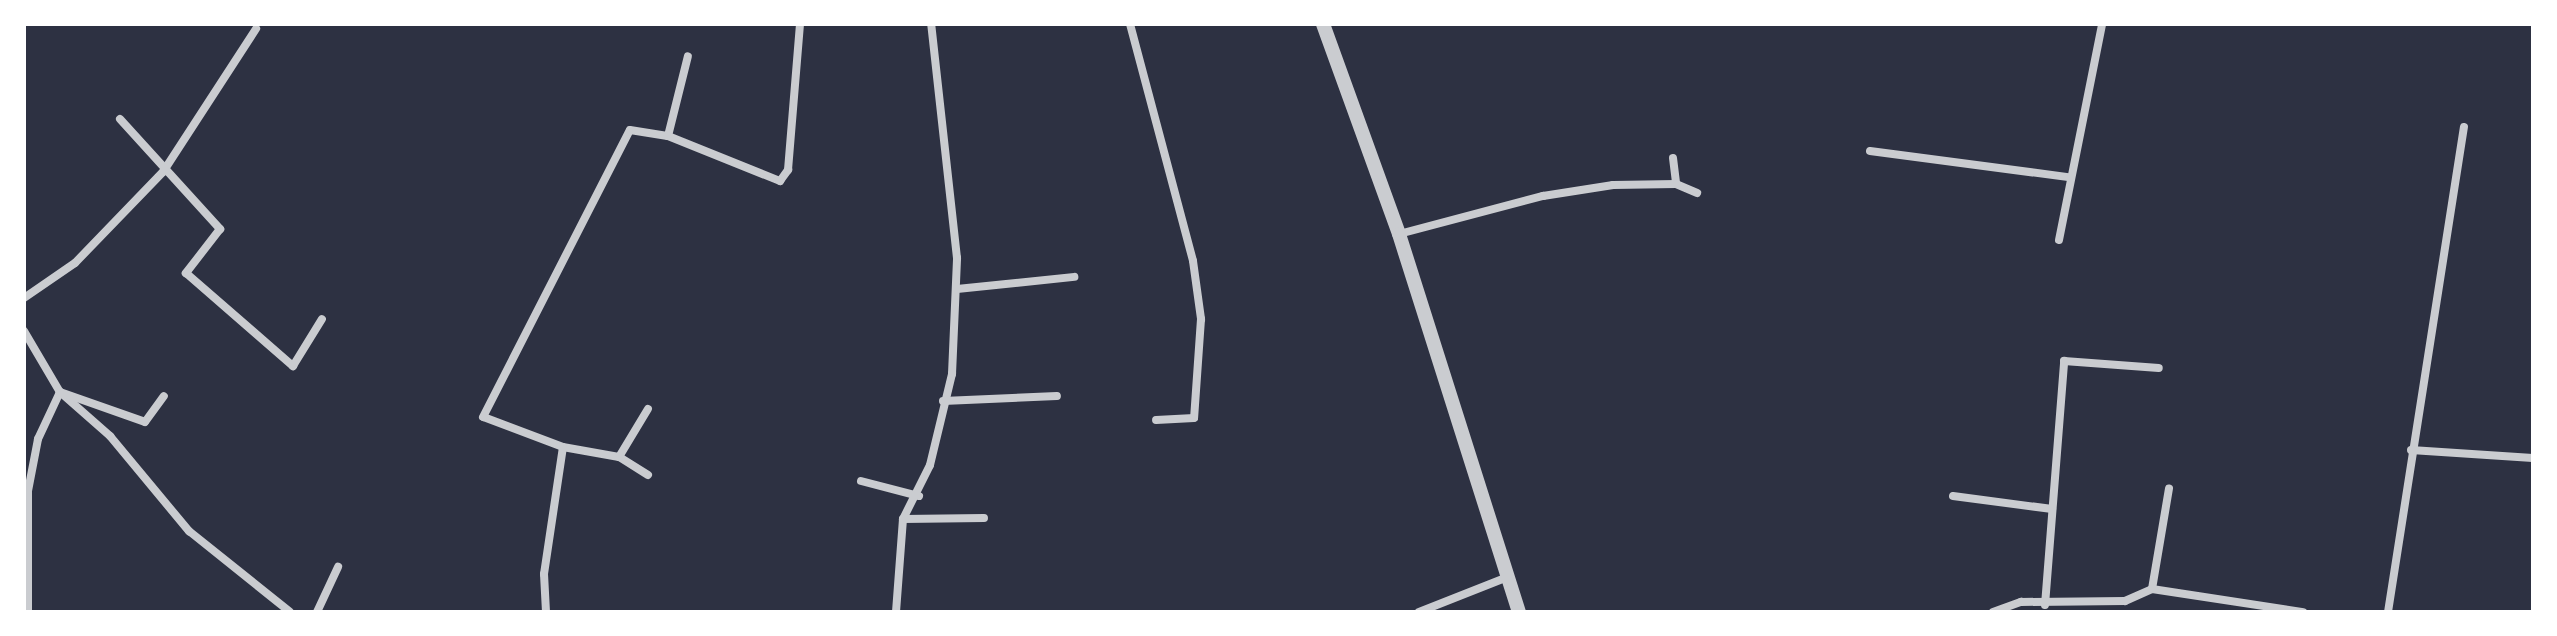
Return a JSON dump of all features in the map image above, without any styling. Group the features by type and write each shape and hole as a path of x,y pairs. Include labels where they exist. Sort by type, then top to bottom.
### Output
{"street":[{"path":"648,475 619,457 563,447 483,417 630,130 668,136 780,181 788,170 800,24"},
{"path":"896,612 903,519 919,496 952,374 957,289 931,24"},
{"path":"1130,24 1193,261 1201,319 1194,418 1156,420"},
{"path":"1323,24 1399,234 1519,612"},
{"path":"2059,240 2068,177 2102,24"},
{"path":"24,298 75,263 163,172 256,29"},
{"path":"668,136 688,56"},
{"path":"120,119 163,172 220,229 186,273 293,366 322,319"},
{"path":"2388,612 2464,127"},
{"path":"1870,151 2068,177"},
{"path":"1673,158 1676,184"},
{"path":"1399,234 1543,196 1613,185 1676,184 1697,193"},
{"path":"957,289 1074,277"},
{"path":"24,331 60,392 110,436 189,531 290,612"},
{"path":"2045,605 2064,361 2159,368"},
{"path":"60,392 145,422 164,396"},
{"path":"28,612 28,468 60,392"},
{"path":"943,401 1057,396"},
{"path":"619,457 648,409"},
{"path":"546,612 544,574 563,447"},
{"path":"2411,450 2533,458"},
{"path":"861,481 919,496"},
{"path":"2152,589 2169,488"},
{"path":"1953,496 2052,509"},
{"path":"903,519 984,518"},
{"path":"317,612 338,567"},
{"path":"1419,612 1508,577"},
{"path":"1993,612 2021,602 2045,605 2125,601 2152,589 2303,612"}]}
